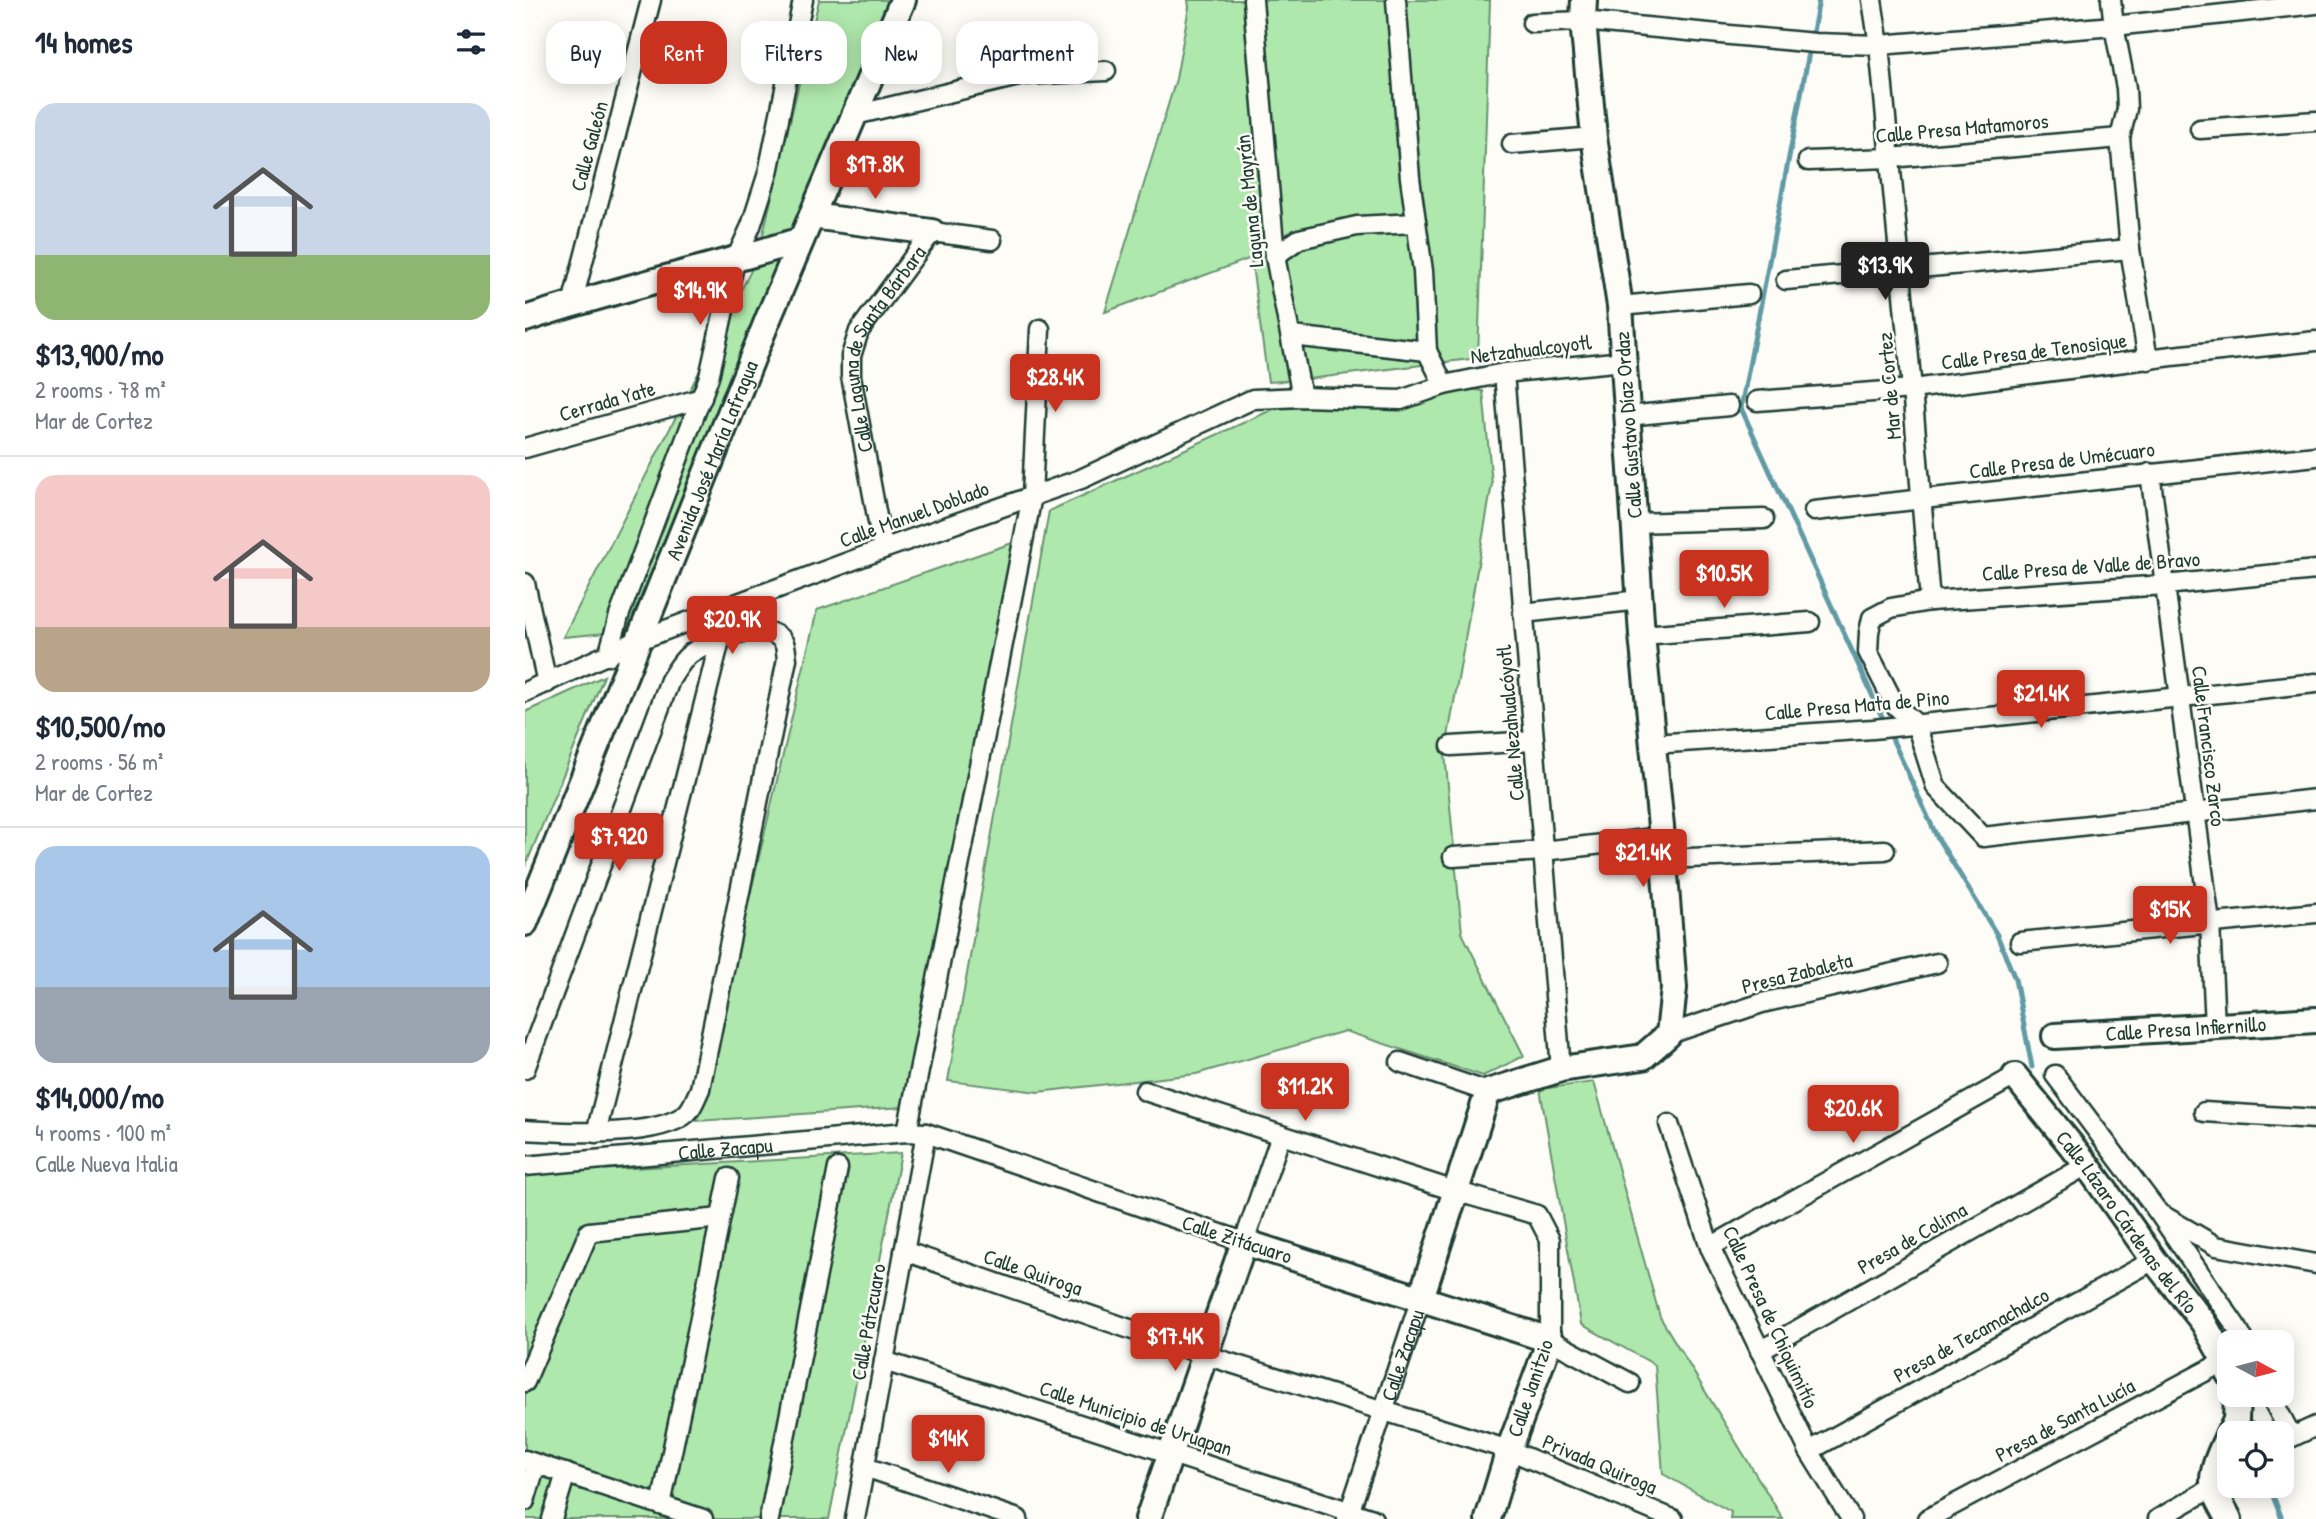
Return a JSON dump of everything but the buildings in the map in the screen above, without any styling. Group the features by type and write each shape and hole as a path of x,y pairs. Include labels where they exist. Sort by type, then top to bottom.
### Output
{"street":[{"name":"Calle Galeón","path":"572,304 650,0"},
{"name":"Avenida José María Lafragua","path":"608,656 619,616 709,377 734,261 751,226 768,173 803,0"},
{"name":"Avenida José María Lafragua","path":"525,923 801,240 903,0"},
{"name":"Laguna de Mayrán","path":"1253,0 1275,256 1302,397"},
{"path":"1396,0 1410,178 1423,271 1427,351 1444,385"},
{"name":"Mar de Cortez","path":"1872,0 1879,45 1901,270 1930,601"},
{"path":"2111,0 2126,88 2127,110 2120,138 2130,249 2148,360"},
{"path":"1532,23 1583,11 1815,43 1879,45 2114,26 2316,4"},
{"name":"Calle Gustavo Díaz Ordaz","path":"1583,11 1594,137 1619,306 1624,361 1642,635 1674,988 1669,1034"},
{"path":"855,114 1023,75 1106,71"},
{"path":"2200,129 2316,121"},
{"path":"1512,144 1594,137"},
{"name":"Calle Presa Matamoros","path":"1808,161 1890,158 2120,138"},
{"name":"Calle Laguna de Santa Bárbara","path":"812,216 932,232 859,331 851,356 851,376 883,549"},
{"path":"1275,256 1299,239 1357,226 1416,223"},
{"path":"932,232 992,240"},
{"path":"525,319 801,240"},
{"path":"1786,280 2130,249"},
{"path":"1619,306 1749,294"},
{"path":"907,1132 1032,496 1040,330"},
{"path":"1292,336 1427,351"},
{"name":"Calle Presa de Tenosique","path":"1757,401 1912,389 2316,341"},
{"name":"Netzahualcoyotl","path":"1321,397 1401,400 1444,385 1504,373 1624,361"},
{"name":"Calle Nezahualcóyotl","path":"1504,373 1561,1069"},
{"name":"Calle Manuel Doblado","path":"525,692 639,640 1081,479 1253,399 1321,397"},
{"name":"Cerrada Yate","path":"525,448 702,398"},
{"path":"1627,416 1729,406"},
{"name":"Calle Presa de Umécuaro","path":"1814,511 2316,456"},
{"name":"Calle Francisco Zarco","path":"2150,473 2210,923 2215,1026"},
{"path":"1634,523 1764,520"},
{"name":"Calle Presa de Valle de Bravo","path":"1908,725 1868,652 1872,618 1891,608 1930,601 2165,585 2316,570"},
{"path":"525,583 547,683"},
{"path":"1523,613 1640,600"},
{"path":"596,1133 728,637 733,605"},
{"path":"1642,635 1810,622"},
{"path":"525,1069 670,680 681,662 691,653 728,637 757,629 774,633 785,644 787,659 701,1089 688,1112 670,1124 596,1133 525,1130"},
{"name":"Calle Presa Mata de Pino","path":"1653,744 1873,729 2316,682"},
{"path":"1908,725 1936,787 1983,837 2316,799"},
{"path":"1451,746 1534,741"},
{"path":"1453,857 1543,851 1663,848 1885,850"},
{"path":"2020,942 2316,913"},
{"name":"Presa Zabaleta","path":"1669,1034 1762,1003 1937,963"},
{"name":"Calle Presa Infiernillo","path":"2055,1036 2316,1020"},
{"path":"1400,1062 1488,1092 1561,1069 1643,1057 1669,1034"},
{"path":"2055,1074 2158,1212 2239,1330"},
{"path":"1710,1247 2015,1076"},
{"name":"Calle Lázaro Cárdenas del Río","path":"2015,1076 2087,1166 2154,1260 2203,1322 2217,1348"},
{"path":"1145,1091 1455,1191"},
{"name":"Calle Zacapu","path":"1349,1515 1488,1092"},
{"path":"2204,1112 2316,1119"},
{"name":"Calle Presa de Chiquimitío","path":"1669,1124 1710,1247 1809,1451 1851,1519"},
{"name":"Calle Zacapu","path":"525,1166 907,1132 926,1133"},
{"name":"Calle Zitácuaro","path":"926,1133 1244,1242 1550,1340"},
{"name":"Calle Pátzcuaro","path":"855,1519 926,1133"},
{"path":"1148,1519 1281,1135"},
{"name":"Presa de Colima","path":"1760,1351 2087,1166"},
{"path":"769,1519 838,1168"},
{"path":"661,1505 729,1178"},
{"name":"Calle Janitzio","path":"1455,1191 1537,1215 1550,1240 1550,1340 1509,1450 1487,1519"},
{"path":"2158,1212 2216,1246 2316,1264"},
{"path":"525,1382 589,1232 720,1218"},
{"name":"Calle Quiroga","path":"904,1251 1205,1355 1509,1450"},
{"name":"Presa de Tecamachalco","path":"1809,1451 2154,1260"},
{"path":"1550,1340 1630,1382"},
{"name":"Calle Municipio de Uruapan","path":"884,1361 1171,1453 1349,1515 1373,1519"},
{"name":"Presa de Santa Lucía","path":"1927,1519 2217,1372"},
{"path":"2294,1434 2316,1426"},
{"name":"Privada Quiroga","path":"1509,1450 1673,1519"},
{"path":"525,1501 531,1462 703,1519"},
{"path":"2217,1466 2213,1487 2229,1519"},
{"path":"865,1467 1018,1519"},
{"path":"552,1519 566,1473"},
{"path":"2158,1519 2213,1487"}],"green space":[{"path":"819,0 894,0 885,21 861,21 861,81 638,630 563,637 757,259 799,84 847,84 847,21 814,21"},
{"path":"1188,0 1490,0 1478,358 1268,382 1251,258 1105,312 1176,79"},
{"path":"1444,385 1483,391 1492,484 1445,754 1462,933 1524,1056 1483,1076 1345,1031 1196,1074 1038,1092 948,1081 1049,511 1278,407"},
{"path":"1015,542 904,1107 697,1121 817,610"},
{"path":"604,676 525,867 525,712"},
{"path":"1594,1082 1660,1317 1783,1519 1730,1519 1731,1512 1663,1474 1655,1365 1581,1324 1540,1089"},
{"path":"901,1153 829,1519 525,1519 525,1174"}],"waterway":[{"path":"1819,0 1741,408 1937,837 1997,935 2015,979 2032,1067"},
{"path":"2274,1498 2282,1519"}]}
